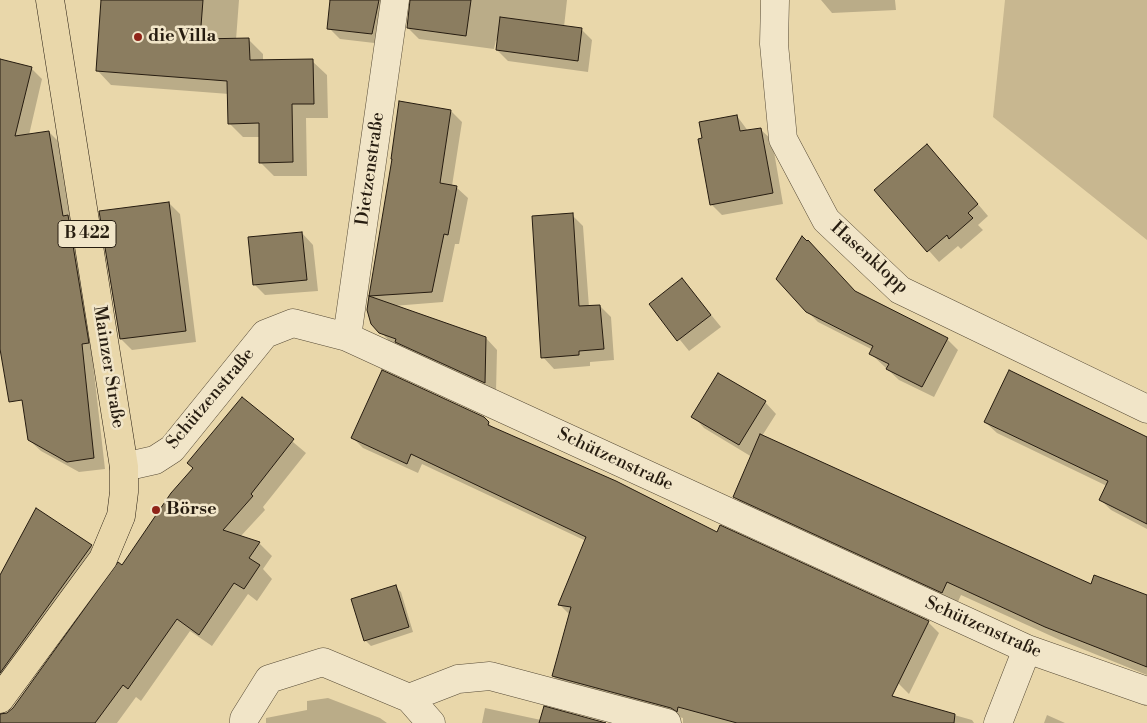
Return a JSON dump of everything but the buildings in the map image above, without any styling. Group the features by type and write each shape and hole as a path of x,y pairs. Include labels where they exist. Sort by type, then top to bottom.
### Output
{"main road":[{"name":"Mainzer Straße","path":"0,699 103,559 121,516 124,467 50,0"}],"street":[{"name":"Dietzenstraße","path":"347,337 395,0"},
{"name":"Hasenklopp","path":"775,0 774,44 783,139 826,220 900,290 1147,410"},
{"name":"Schützenstraße","path":"124,467 149,463 172,449 265,334 293,323 347,337 1027,649 1147,691"},
{"path":"998,723 1027,649"},
{"path":"244,723 244,719 269,679 323,662 409,698 431,723"},
{"path":"409,698 458,679 490,676 667,723"}],"shaded area":[{"path":"1005,0 1147,0 1147,240 993,117"}],"place":[{"name":"die Villa","path":"138,37"},
{"name":"Börse","path":"156,510"}]}
